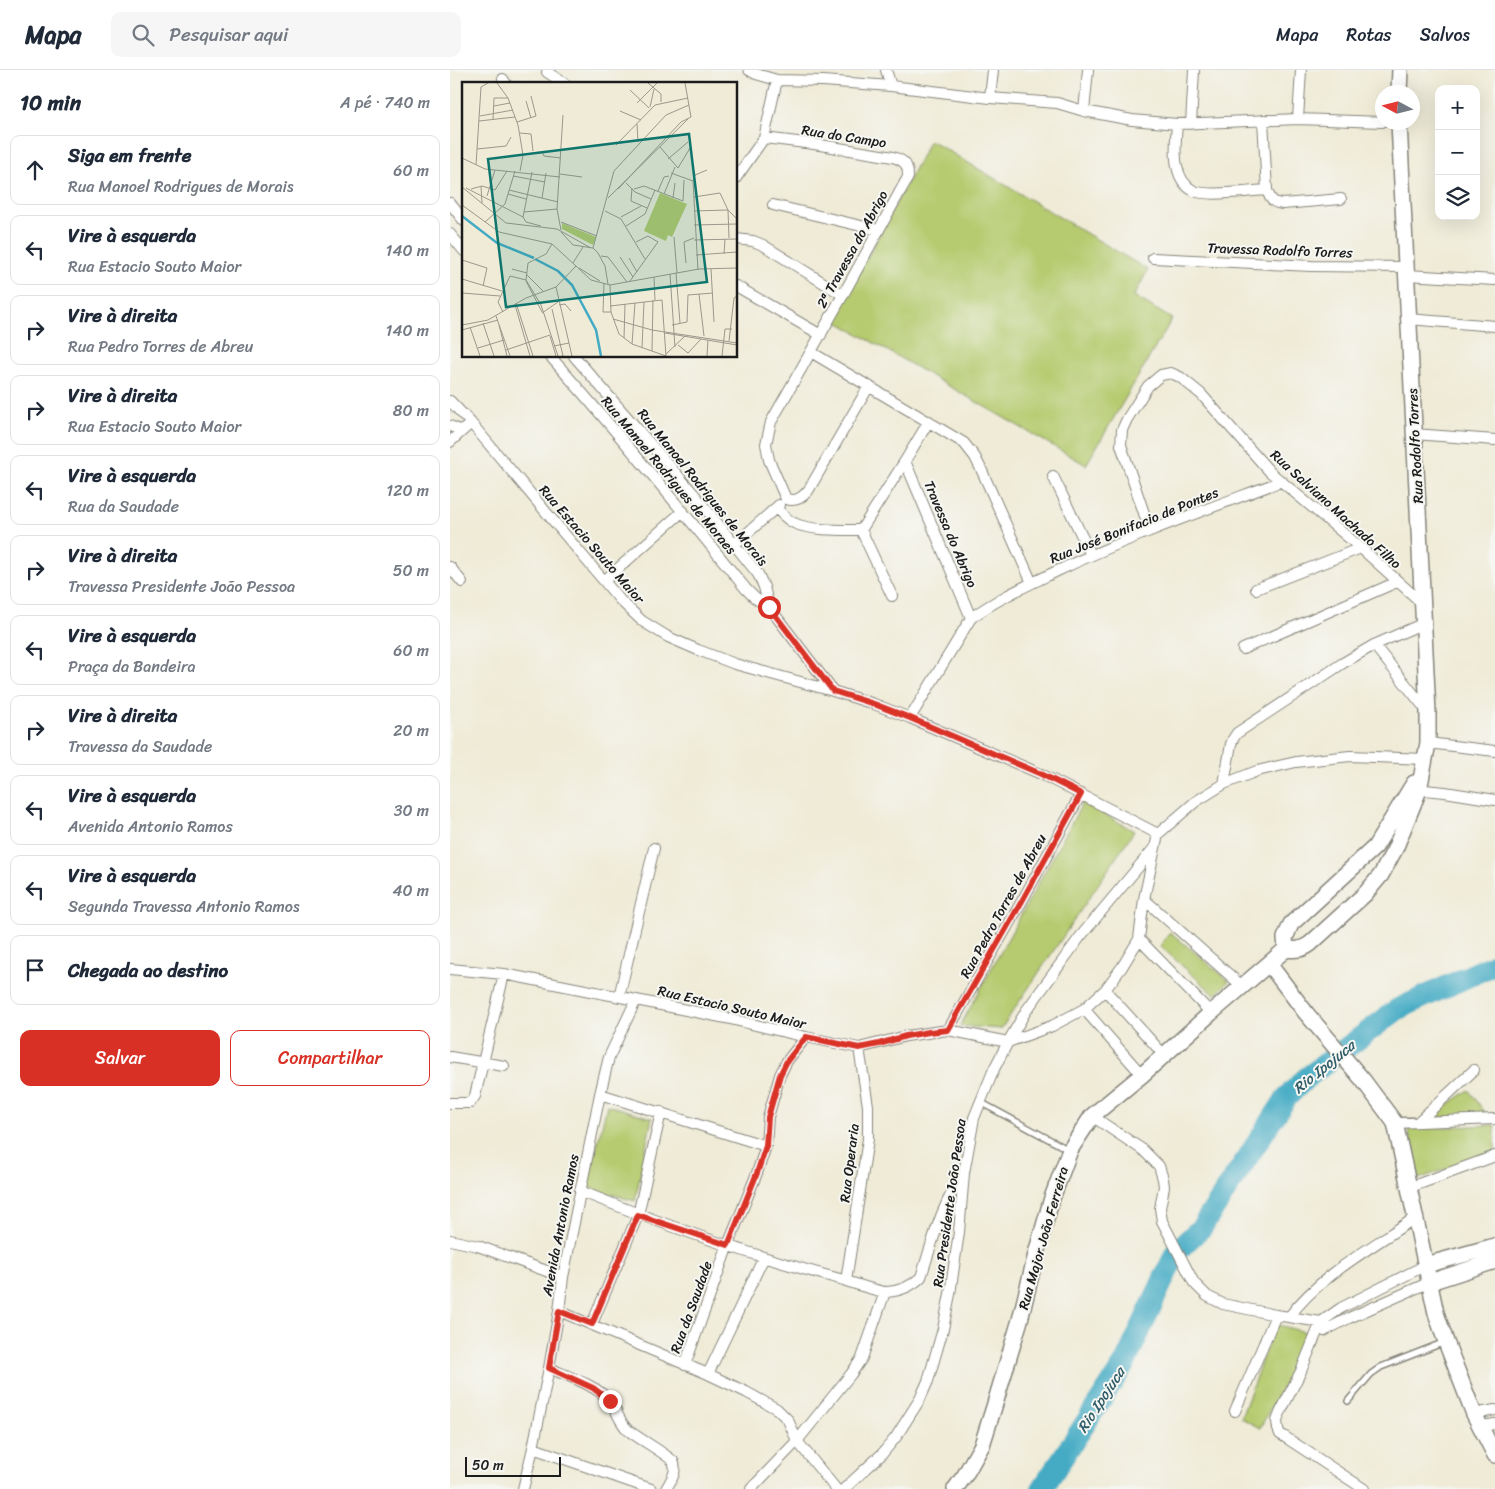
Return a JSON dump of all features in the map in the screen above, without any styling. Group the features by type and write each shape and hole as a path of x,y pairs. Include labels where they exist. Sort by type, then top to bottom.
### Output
{"main road":[{"path":"1399,85 1400,70"},
{"name":"Rua Rodolfo Torres","path":"1398,130 1428,713 1428,743 1423,764"},
{"name":"Rua Major João Ferreira","path":"955,1489 982,1445 1020,1320 1050,1206 1070,1150 1092,1116 1142,1075 1286,949 1305,948 1365,894 1381,875 1395,849 1423,764"},
{"name":"Rua Major João Ferreira","path":"1286,949 1285,938 1291,924 1375,847 1414,789"},
{"path":"1327,891 1348,910"},
{"path":"1269,964 1306,1013 1363,1080 1395,1123 1436,1313 1446,1342 1483,1421 1495,1455"},
{"path":"1426,1266 1495,1246"},
{"path":"1430,1282 1495,1262"}],"street":[{"path":"749,70 777,80 891,86 990,98 1057,103 1084,111 1132,120 1177,124 1298,119 1375,122"},
{"path":"886,70 891,86"},
{"path":"990,98 993,70"},
{"path":"1084,111 1088,70"},
{"path":"1192,124 1194,70"},
{"path":"1298,119 1301,70"},
{"path":"547,72 562,82"},
{"path":"738,175 764,138 777,80"},
{"path":"1263,120 1267,190 1270,199 1275,203 1283,204 1341,199"},
{"path":"1177,124 1177,166 1180,177 1186,186 1194,191 1205,193 1267,190"},
{"name":"Rua do Campo","path":"764,138 893,157 905,163 908,168 908,177"},
{"name":"2ª Travessa do Abrigo","path":"786,499 769,460 766,444 771,422 908,177"},
{"path":"450,204 462,219"},
{"path":"773,205 878,230"},
{"path":"450,234 462,249"},
{"path":"738,239 753,241 763,245 843,295"},
{"name":"Travessa Rodolfo Torres","path":"1153,258 1406,271 1495,280"},
{"path":"738,287 821,335"},
{"path":"1408,319 1495,326"},
{"path":"811,352 964,443 975,457 1032,583"},
{"name":"Rua Manoel Rodrigues de Moraes","path":"552,358 610,424 746,589 755,598 769,607"},
{"name":"Rua Manoel Rodrigues de Morais","path":"576,358 693,493 758,574 764,587 769,607 833,691"},
{"name":"Rua Salviano Machado Filho","path":"1150,531 1121,446 1122,430 1148,386 1161,375 1171,373 1180,377 1200,394 1270,472 1361,548 1423,604"},
{"path":"734,545 786,499 797,500 808,491 869,386"},
{"name":"Rua Estacio Souto Maior","path":"450,401 471,422 620,600 642,621 668,637 735,664 833,691 910,718 1041,774 1158,834"},
{"path":"610,424 624,412"},
{"path":"861,530 906,461 929,421"},
{"path":"450,442 471,422"},
{"path":"450,426 462,431"},
{"path":"1414,434 1495,440"},
{"name":"Travessa do Abrigo","path":"906,461 971,618"},
{"path":"1053,476 1091,555"},
{"name":"Rua José Bonifacio de Pontes","path":"910,718 971,618 994,603 1091,555 1282,481"},
{"path":"604,582 693,493"},
{"path":"776,508 793,523 839,530 861,530"},
{"path":"861,530 892,596"},
{"path":"1256,589 1361,548"},
{"path":"450,567 462,582"},
{"path":"1243,649 1397,582"},
{"path":"1224,784 1232,739 1237,733 1343,663 1374,645 1424,623"},
{"path":"1374,645 1428,713"},
{"path":"1428,743 1495,751"},
{"path":"1008,1042 1052,1026 1084,1009 1105,990 1122,968 1139,939 1144,899 1158,834 1194,802 1224,784 1257,771 1296,762 1350,756 1423,764"},
{"path":"1414,789 1495,800"},
{"name":"Rua Pedro Torres de Abreu","path":"948,1030 1081,794"},
{"name":"Rua Presidente João Pessoa","path":"844,1489 882,1454 896,1437 920,1399 928,1381 943,1329 950,1294 959,1232 964,1173 974,1118 994,1069 1026,1011 1080,937 1155,847"},
{"path":"619,997 654,848"},
{"path":"1144,899 1243,986"},
{"path":"1139,939 1211,1013"},
{"name":"Rua Estacio Souto Maior","path":"450,969 504,974 726,1018 859,1048 906,1036 948,1030 1008,1042"},
{"path":"450,1103 470,1103 475,1096 504,974"},
{"path":"1105,990 1164,1055"},
{"name":"Avenida Antonio Ramos","path":"523,1489 549,1368 563,1277 600,1094 609,1057 636,1000"},
{"path":"1084,1009 1142,1075"},
{"name":"Rua da Saudade","path":"685,1364 766,1146 768,1117 780,1075 787,1061 806,1037"},
{"name":"Rua Operaria","path":"846,1281 868,1139 868,1106 859,1048"},
{"path":"450,1057 504,1066"},
{"path":"1418,1122 1474,1070"},
{"path":"600,1094 766,1146"},
{"path":"592,1324 638,1215 661,1112"},
{"path":"1092,1116 1143,1150 1159,1166 1164,1187 1160,1208 1162,1221 1194,1283 1207,1296 1223,1304 1325,1325 1430,1282"},
{"path":"1395,1123 1495,1119"},
{"path":"1408,1188 1495,1156"},
{"path":"580,1192 638,1215 803,1270 886,1292 906,1288 916,1282 921,1276 944,1208 964,1173"},
{"path":"1289,1317 1299,1303 1334,1273 1416,1217"},
{"path":"450,1240 478,1246 563,1277"},
{"path":"708,1374 764,1257"},
{"path":"1364,1489 1280,1434 1277,1421 1315,1337 1341,1308 1426,1266"},
{"path":"751,1489 797,1441 846,1381 862,1358 886,1292"},
{"path":"559,1311 708,1374 777,1409 788,1420 797,1441 836,1489"},
{"path":"1235,1411 1276,1315"},
{"path":"549,1368 604,1395 610,1401 621,1422 628,1430 673,1461 675,1469 666,1489"},
{"path":"1483,1421 1495,1410"},
{"path":"533,1448 651,1489"}],"lane":[{"path":"980,1102 1070,1150"},
{"path":"1348,1401 1371,1374 1381,1367 1446,1342"}],"green space":[{"path":"930,140 1148,270 1134,296 1172,319 1086,465 834,320"},
{"path":"1083,802 1134,831 1001,1029 960,1026"},
{"path":"1170,932 1229,981 1215,995 1160,946"},
{"path":"1469,1090 1486,1114 1427,1119"},
{"path":"607,1105 652,1118 635,1201 587,1187"},
{"path":"1495,1125 1495,1152 1418,1179 1408,1129"},
{"path":"1275,1324 1308,1333 1290,1373 1260,1428 1241,1418"}],"waterway":[{"name":"Rio Ipojuca","path":"1181,1247 1202,1227 1287,1097 1305,1079 1398,1009 1495,964"},
{"name":"Rio Ipojuca","path":"1042,1489 1125,1363 1176,1252"}],"route":[{"path":"610,1401 593,1388 549,1368 559,1311 592,1324 638,1215 728,1245 766,1146 768,1117 780,1075 787,1061 806,1037 859,1048 906,1036 948,1030 1081,794 1041,774 910,718 833,691 769,607"}]}
